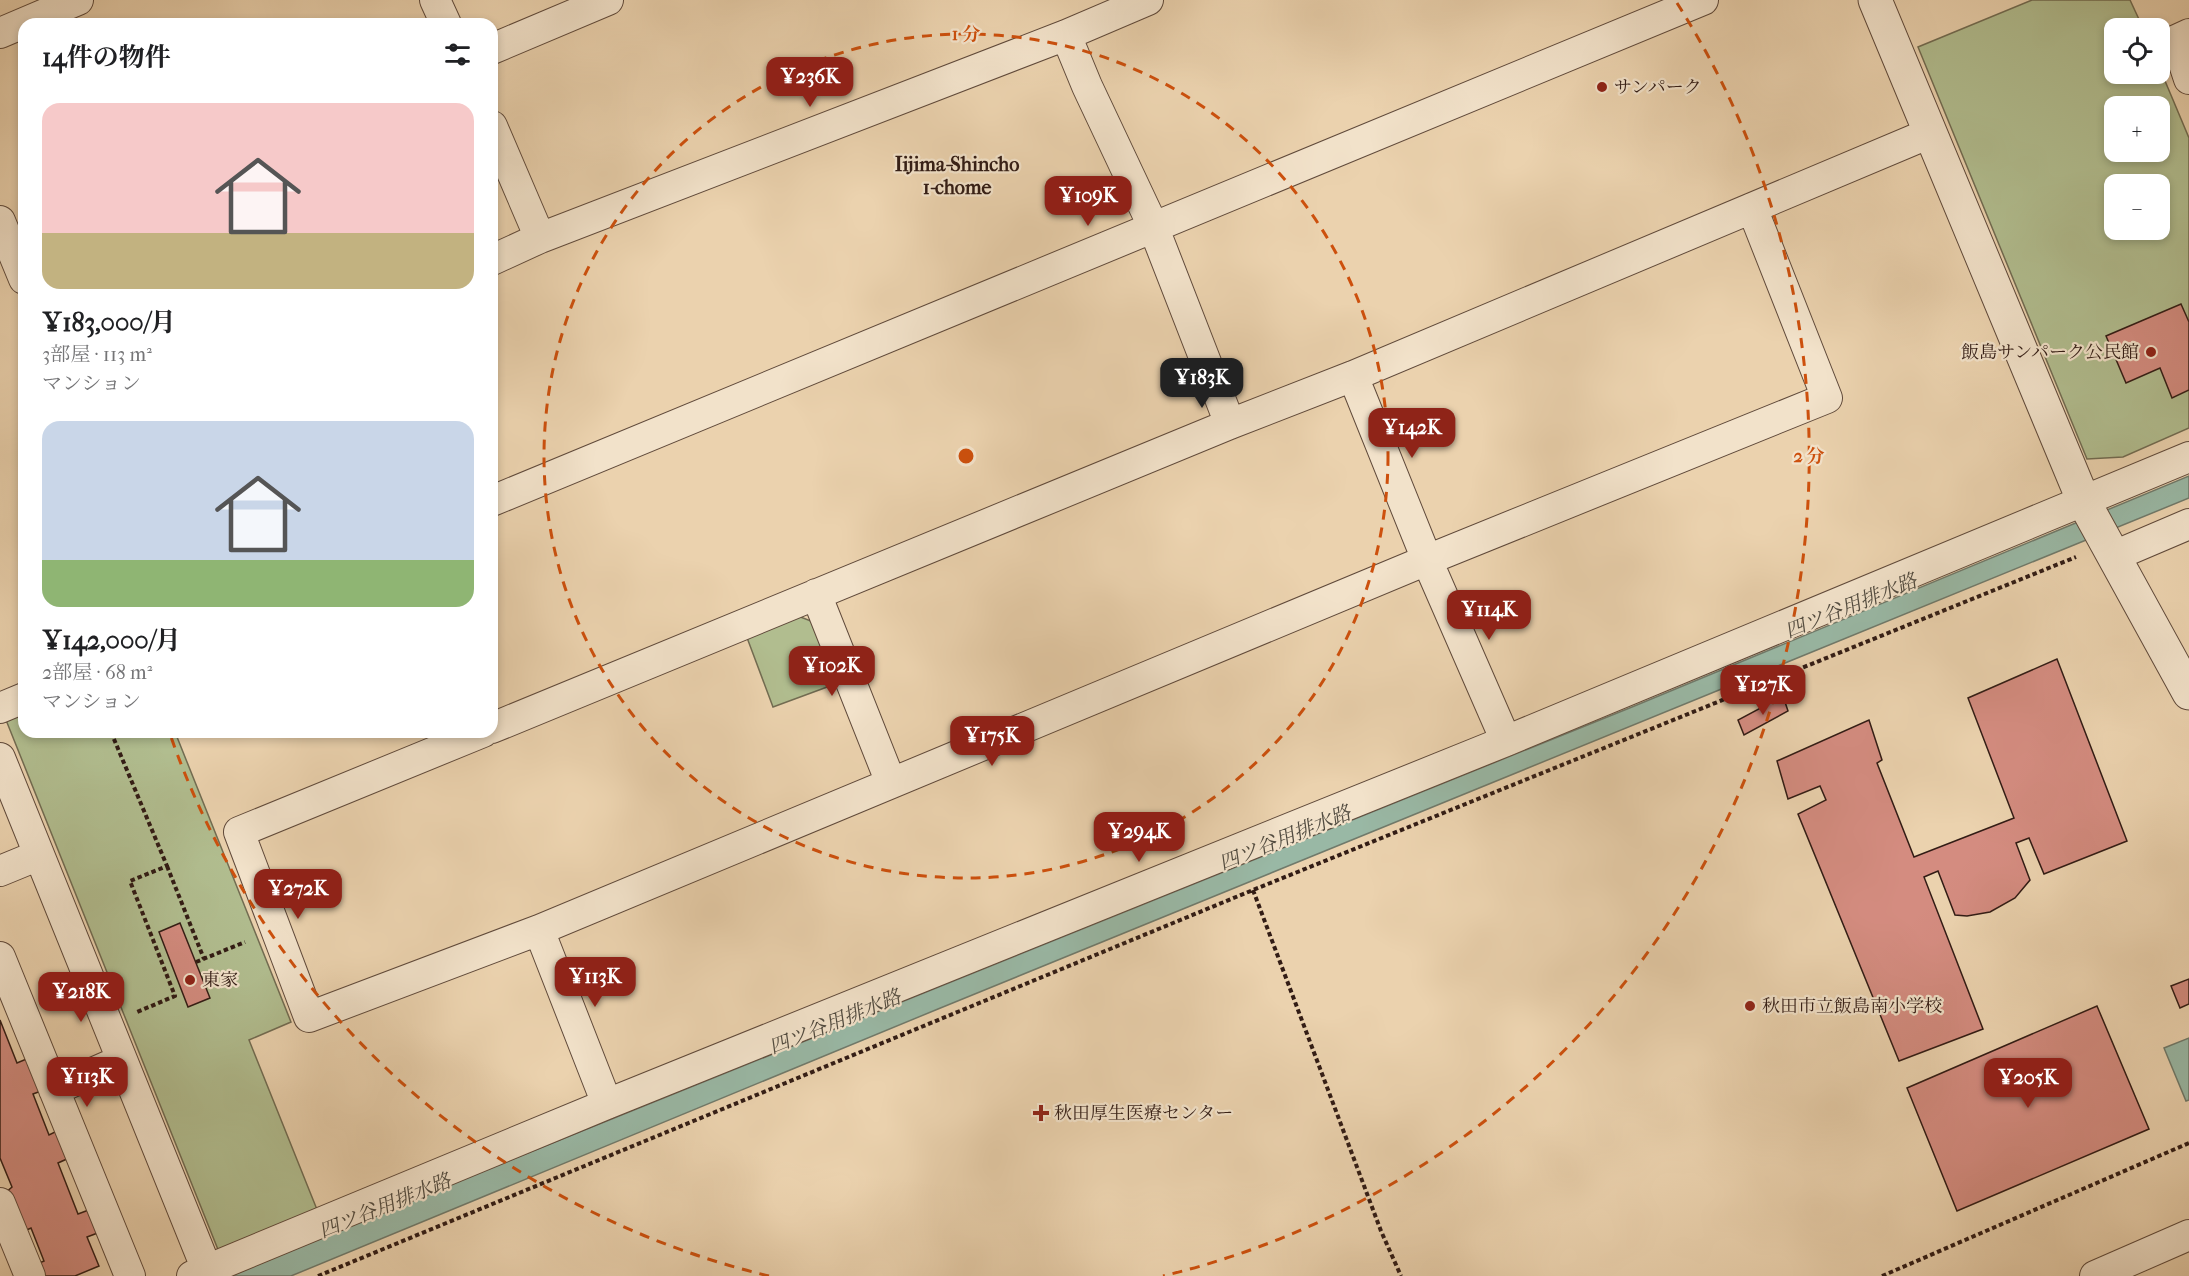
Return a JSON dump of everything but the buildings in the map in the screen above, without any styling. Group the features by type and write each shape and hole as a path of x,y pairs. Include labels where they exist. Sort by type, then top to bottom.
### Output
{"street":[{"path":"35,18 78,0"},
{"path":"435,0 443,18"},
{"path":"498,46 608,0"},
{"path":"498,257 540,238 1066,35 1148,0"},
{"path":"498,499 1703,0"},
{"path":"1875,0 2086,505 2189,693"},
{"path":"0,33 18,25"},
{"path":"2189,34 2176,39 2189,79"},
{"path":"1066,35 1087,86 1153,226 1230,424"},
{"path":"498,726 1230,424 1353,376 1930,133"},
{"path":"498,140 540,238"},
{"path":"458,738 239,832 309,1017 539,930 1427,560 1827,398 1752,208"},
{"path":"0,221 18,264"},
{"path":"1353,376 1427,560 1506,741"},
{"path":"0,758 122,1060 199,1273 607,1104 2086,505 2189,457"},
{"path":"2109,547 2189,524"},
{"path":"816,594 891,783"},
{"path":"0,708 18,700"},
{"path":"0,871 39,855"},
{"path":"539,930 607,1104"},
{"path":"0,957 130,1276"},
{"path":"54,1090 122,1060"},
{"path":"0,1203 30,1276"},
{"path":"2095,1276 2189,1236"}],"path":[{"path":"318,1276 1253,890 2109,547"},
{"path":"114,738 204,959"},
{"path":"107,1025 175,996 130,881 167,866"},
{"path":"1253,890 1377,1220 1401,1276"},
{"path":"196,963 276,930"},
{"path":"1882,1276 2189,1143"}],"shaded area":[{"path":"2032,0 2130,0 2138,18 2104,18 2104,84 2166,84 2189,138 2189,428 2123,457 2087,459 1918,47"},
{"name":"四ツ谷用排水路","path":"2189,476 2189,498 291,1276 223,1276 1632,707"},
{"path":"798,616 816,623 838,683 773,707 746,635"},
{"path":"18,715 18,738 177,738 291,1022 249,1040 318,1212 219,1252 6,720"},
{"path":"2189,1038 2189,1100 2186,1101 2164,1048"}],"place":[{"name":"サンパーク","path":"1602,87"},
{"name":"飯島サンパーク公民館","path":"2151,352"},
{"name":"東家","path":"190,980"},
{"name":"秋田市立飯島南小学校","path":"1750,1006"},
{"name":"秋田厚生医療センター","path":"1041,1113"}],"district":[{"name":"Iijima-Shincho 1-chome","path":"957,176"}]}
